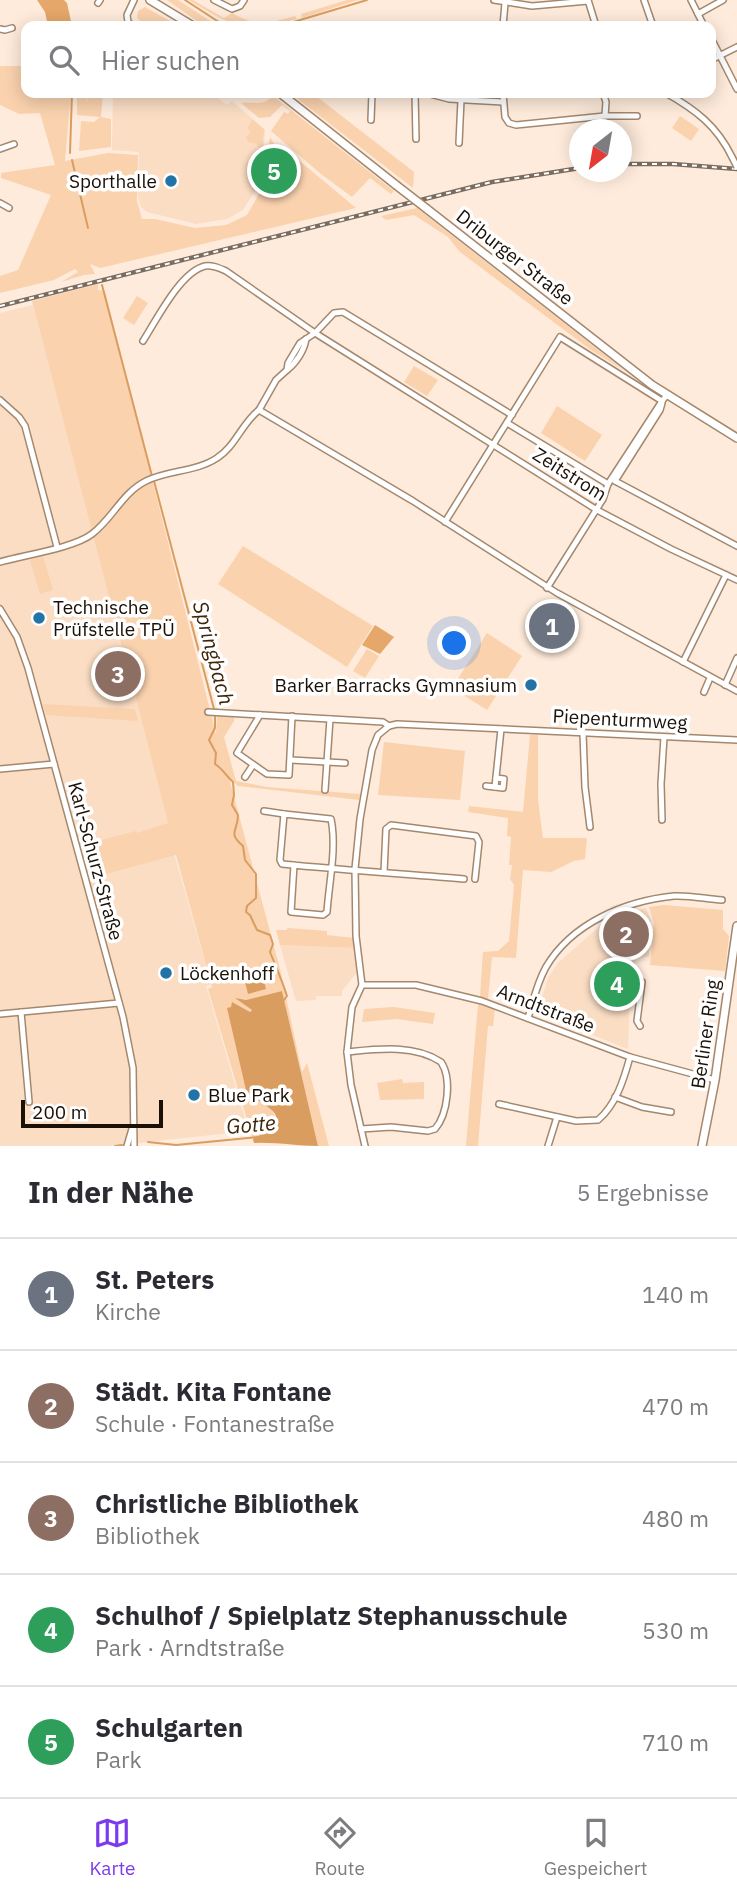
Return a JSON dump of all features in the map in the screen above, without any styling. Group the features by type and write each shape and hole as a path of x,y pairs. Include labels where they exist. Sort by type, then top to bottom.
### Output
{"main road":[{"path":"150,0 185,21"},
{"name":"Driburger Straße","path":"286,98 664,398 737,438"},
{"name":"Berliner Ring","path":"703,1146 737,926"}],"street":[{"path":"123,0 133,2 127,15 128,21"},
{"path":"214,0 232,9 240,6 244,0"},
{"path":"494,0 532,6 588,0 594,21"},
{"path":"644,0 651,21"},
{"path":"691,0 702,21"},
{"path":"698,13 723,0"},
{"path":"503,21 505,3"},
{"path":"0,29 12,28"},
{"path":"716,58 737,47"},
{"path":"716,48 737,89"},
{"path":"371,120 372,98"},
{"path":"415,98 416,139"},
{"path":"451,98 503,102"},
{"path":"503,98 505,117 509,123 516,125 605,116 637,116"},
{"path":"605,98 605,116"},
{"path":"681,98 711,124 723,139 737,167"},
{"path":"459,142 461,100"},
{"path":"0,149 15,144"},
{"path":"0,203 9,208"},
{"name":"Zeitstrom","path":"143,341 176,289 191,274 205,266 215,266 315,333 597,510 671,550 737,580"},
{"path":"0,562 91,535 129,492 154,478 220,457 248,418 259,410 276,380 287,370 288,363 300,343 315,333 334,313 348,314 512,415"},
{"path":"445,522 560,337 664,398 608,484 597,510 547,588"},
{"path":"0,400 25,426 57,547"},
{"path":"259,410 445,522 547,588 737,691"},
{"path":"608,484 615,481 651,421"},
{"path":"507,423 608,484"},
{"path":"615,481 737,546"},
{"path":"683,662 726,575"},
{"name":"Karl-Schurz-Straße","path":"0,608 21,647 119,1003 131,1055 132,1129 135,1143 140,1146"},
{"path":"724,685 737,658"},
{"path":"704,692 710,678"},
{"name":"Piepenturmweg","path":"212,712 383,722 389,726 397,724 737,740"},
{"path":"260,715 237,753 267,774 289,775"},
{"path":"288,785 292,716"},
{"path":"325,790 330,719"},
{"path":"365,1146 351,1085 347,1052 352,1007 362,985 356,936 355,869 360,819 372,750 379,735 389,726"},
{"path":"486,786 495,787 500,729"},
{"path":"583,733 590,827"},
{"path":"662,820 664,737"},
{"path":"291,760 345,763"},
{"path":"0,769 54,764"},
{"path":"245,778 253,765"},
{"path":"264,811 331,819 333,845 327,912 319,916 291,912 294,865"},
{"path":"284,814 280,863 464,880"},
{"path":"384,872 386,829 391,825 475,836 479,842 475,879"},
{"path":"528,1018 538,984 547,966 570,938 586,927 611,912 646,901 676,896 722,900"},
{"path":"640,1026 637,1021 642,982"},
{"name":"Arndtstraße","path":"362,985 416,985 482,1000 630,1057 715,1080"},
{"path":"0,1014 119,1003"},
{"path":"21,1012 29,1102"},
{"path":"347,1052 387,1049 425,1053 441,1062 448,1080 443,1115 435,1129 361,1129"},
{"path":"499,1104 585,1122 598,1119 608,1110 615,1097 630,1057"},
{"path":"615,1097 642,1107 671,1112"},
{"path":"548,1146 557,1117"},
{"name":"Karl-Schurz-Straße","path":"127,1146 132,1129"}],"shaded area":[{"path":"37,0 64,0 71,21 47,21 45,12"},
{"path":"167,0 178,0 210,21 197,21"},
{"path":"189,0 224,18 232,13 250,21 227,21"},
{"path":"347,0 358,0 302,18 301,14"},
{"path":"145,7 170,21 140,21 137,18 138,11"},
{"path":"295,16 297,19 286,21 276,21"},
{"path":"0,66 21,66 21,98 71,98 65,161 108,153 138,155 137,201 142,219 155,219 195,228 226,225 247,215 262,189 276,192 263,188 270,137 283,159 296,158 356,208 100,268 90,264 95,274 61,282 78,272 75,269 54,280 0,293 0,276 18,270 51,195 1,178 1,173 55,165 40,113 19,114 0,105"},
{"path":"77,98 86,98 87,103 88,98 103,98 101,117 111,119 111,147 79,151 81,121 94,122 100,117 77,115"},
{"path":"113,98 218,98 227,105 232,101 265,130 263,156 278,162 287,179 276,192 257,188 243,210 227,219 196,224 147,212 141,207 138,197 139,152 112,150"},
{"path":"276,98 394,191 391,194 370,178 352,197 271,131 284,112 288,114 290,111 282,105 270,117 259,118 241,103 262,103"},
{"path":"296,98 318,98 414,172 413,188"},
{"path":"680,116 699,129 691,141 672,128"},
{"path":"252,119 264,132 262,153 255,166 250,169 245,165 259,149 257,144 248,142 246,137 251,132 248,128"},
{"path":"417,208 625,371 591,350 460,252 448,237 414,215 386,220 381,216"},
{"path":"98,284 98,290 105,291 216,734 217,716 234,716 234,721 224,737 236,781 267,787 360,794 359,800 238,786 229,778 280,969 302,1072 307,1063 329,1146 318,1146 282,991 246,1000 237,999 252,1010 250,1012 232,1003 250,1095 267,1106 275,1117 271,1127 254,1139 275,1142 254,1143 208,989 212,987 176,855 91,878 81,843 136,831 137,833 168,823 132,684 134,683 128,670 32,301"},
{"path":"137,296 148,303 134,325 123,318"},
{"path":"33,305 168,823 166,825 211,984 206,986 247,1125 239,1132 110,1146 0,1146 0,313"},
{"path":"414,366 438,380 427,396 404,382"},
{"path":"557,406 602,435 585,461 541,433"},
{"path":"243,546 373,626 347,667 218,584"},
{"path":"43,556 53,590 40,594 30,560"},
{"path":"375,625 394,637 380,654 362,645"},
{"path":"487,633 522,656 487,710 452,688"},
{"path":"367,649 379,656 365,678 353,671"},
{"path":"43,704 135,709 138,721 46,715"},
{"path":"530,735 538,735 538,800 543,838 587,838 585,859 551,872 523,870 516,958 492,957 488,999 480,997 483,952 498,951 509,941 514,885 510,879 512,865 509,865 511,837 507,836 508,818 468,812 469,806 523,812"},
{"path":"384,742 465,751 460,800 378,795"},
{"path":"664,905 723,910 723,929 729,936 725,971 650,965 654,923 649,907"},
{"path":"646,908 651,921 649,957 631,956 628,1049 537,1013 548,978 558,963 599,927 619,916"},
{"path":"288,928 327,931 327,935 354,938 354,948 280,945 276,930"},
{"path":"280,945 354,948 358,971 342,991 342,996 316,996 316,1000 296,1001"},
{"path":"263,977 266,989 248,994 245,982"},
{"path":"282,991 318,1146 254,1143 253,1139 275,1123 276,1118 274,1112 246,1090 227,1008 231,1007 232,1002 250,1012 252,1010 235,998 246,1000"},
{"path":"478,1004 495,1009 493,1026 488,1026 478,1146 466,1146"},
{"path":"394,1007 435,1013 433,1024 396,1019 362,1022 364,1009"},
{"path":"402,1079 403,1083 424,1082 424,1099 380,1100 377,1083"}],"waterway":[{"path":"185,0 217,21"},
{"path":"297,21 367,0"},
{"name":"Springbach","path":"70,153 72,98"},
{"name":"Springbach","path":"72,160 88,228"},
{"name":"Springbach","path":"102,285 152,476"},
{"name":"Springbach","path":"154,481 214,709"},
{"name":"Springbach","path":"215,715 215,728 209,740 216,753 215,764 233,782 232,805 238,815 234,835 243,846 245,860 256,874 256,898 247,906 246,912 257,930 270,935 273,944 270,952 287,996 284,1000"},
{"name":"Gotte","path":"148,1142 176,1145 258,1137"},
{"name":"Gotte","path":"115,1146 122,1145"}],"railway":[{"path":"632,164 737,169"},
{"path":"0,306 492,182 569,170"}],"place":[{"name":"Schulgarten","path":"274,171"},
{"name":"Sporthalle","path":"171,181"},
{"name":"Technische Prüfstelle TPÜ","path":"39,618"},
{"name":"St. Peters","path":"552,626"},
{"name":"Christliche Bibliothek","path":"118,674"},
{"name":"Barker Barracks Gymnasium","path":"531,685"},
{"name":"Städt. Kita Fontane","path":"626,934"},
{"name":"Löckenhoff","path":"166,973"},
{"name":"Schulhof / Spielplatz Stephanusschule","path":"617,984"},
{"name":"Blue Park","path":"194,1095"}]}
